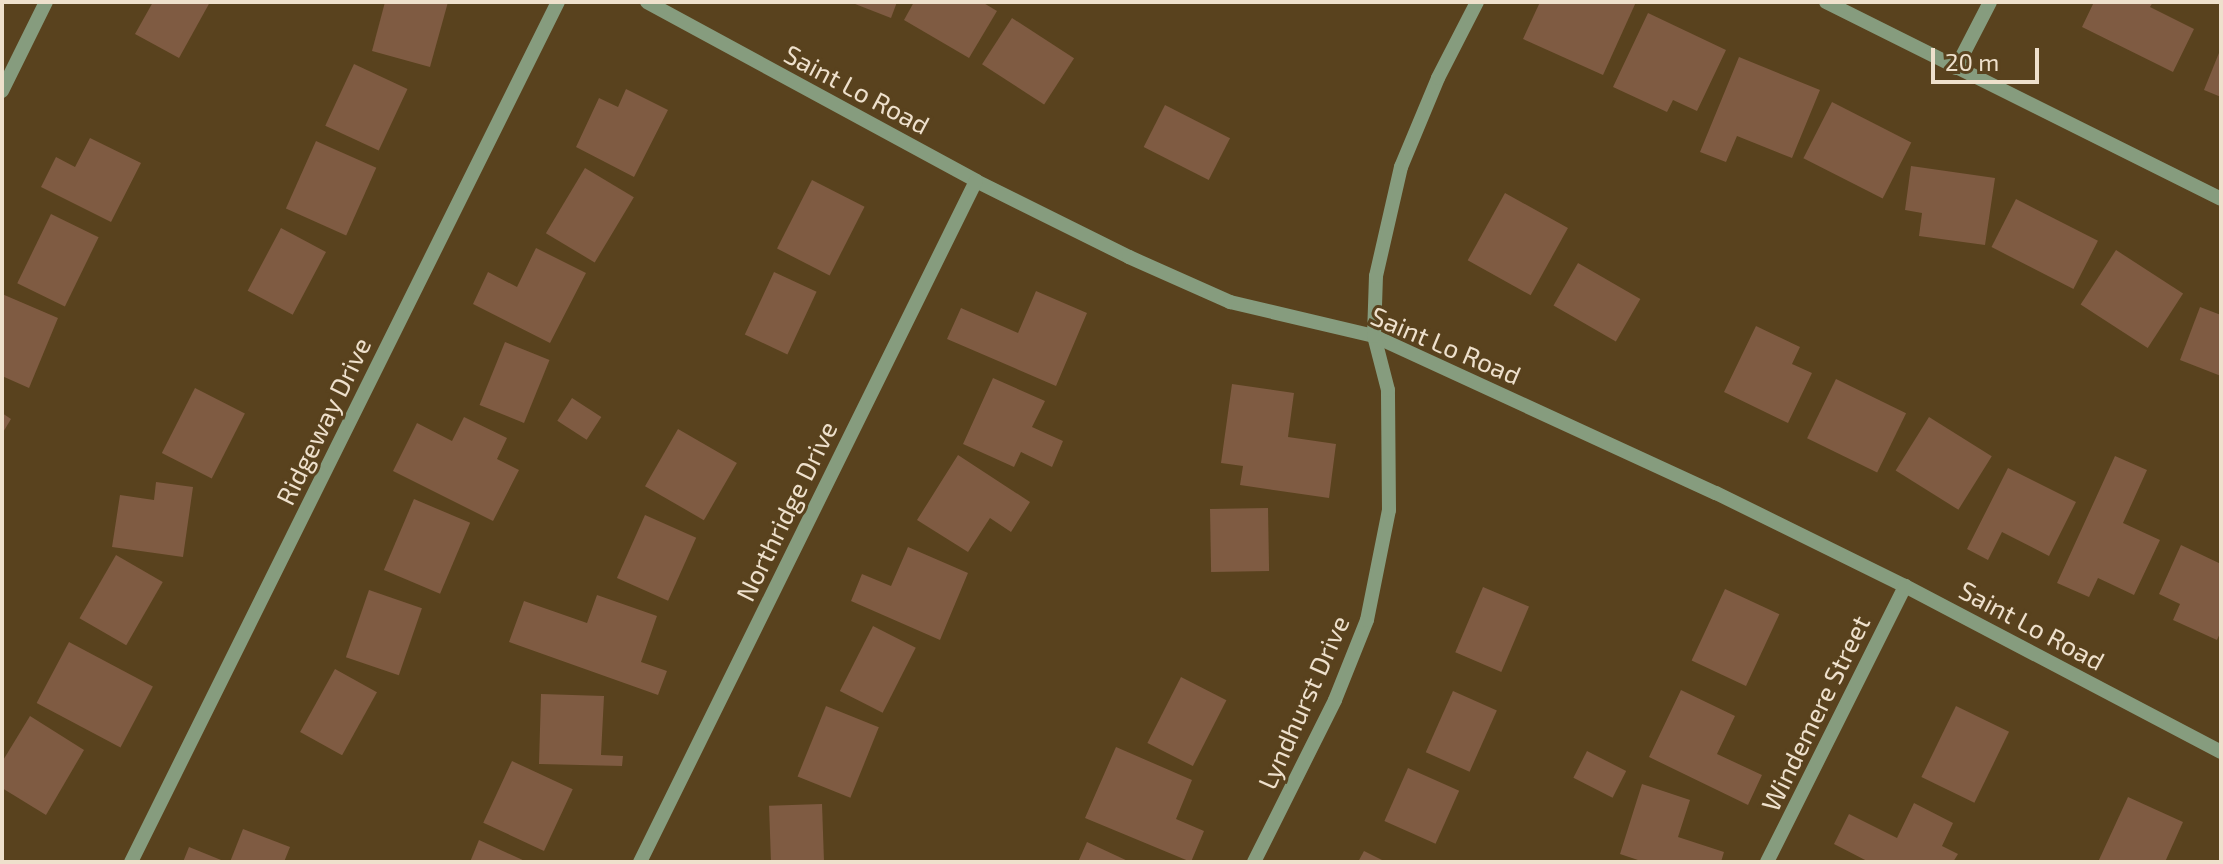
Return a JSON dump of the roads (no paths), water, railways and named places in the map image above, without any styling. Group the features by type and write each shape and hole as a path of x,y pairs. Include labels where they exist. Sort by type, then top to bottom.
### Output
{"street":[{"path":"2,91 46,2"},
{"name":"Ridgeway Drive","path":"131,862 558,2"},
{"name":"Saint Lo Road","path":"647,2 976,181 1129,257 1230,302 1374,336 1716,493 1905,586 2221,752"},
{"name":"Lyndhurst Drive","path":"1254,862 1335,700 1367,620 1389,510 1388,390 1374,336 1376,276 1401,167 1438,78 1477,2"},
{"path":"1826,2 2221,199"},
{"path":"1956,68 1990,2"},
{"name":"Northridge Drive","path":"640,862 976,181"},
{"name":"Windemere Street","path":"1767,862 1905,586"}]}
